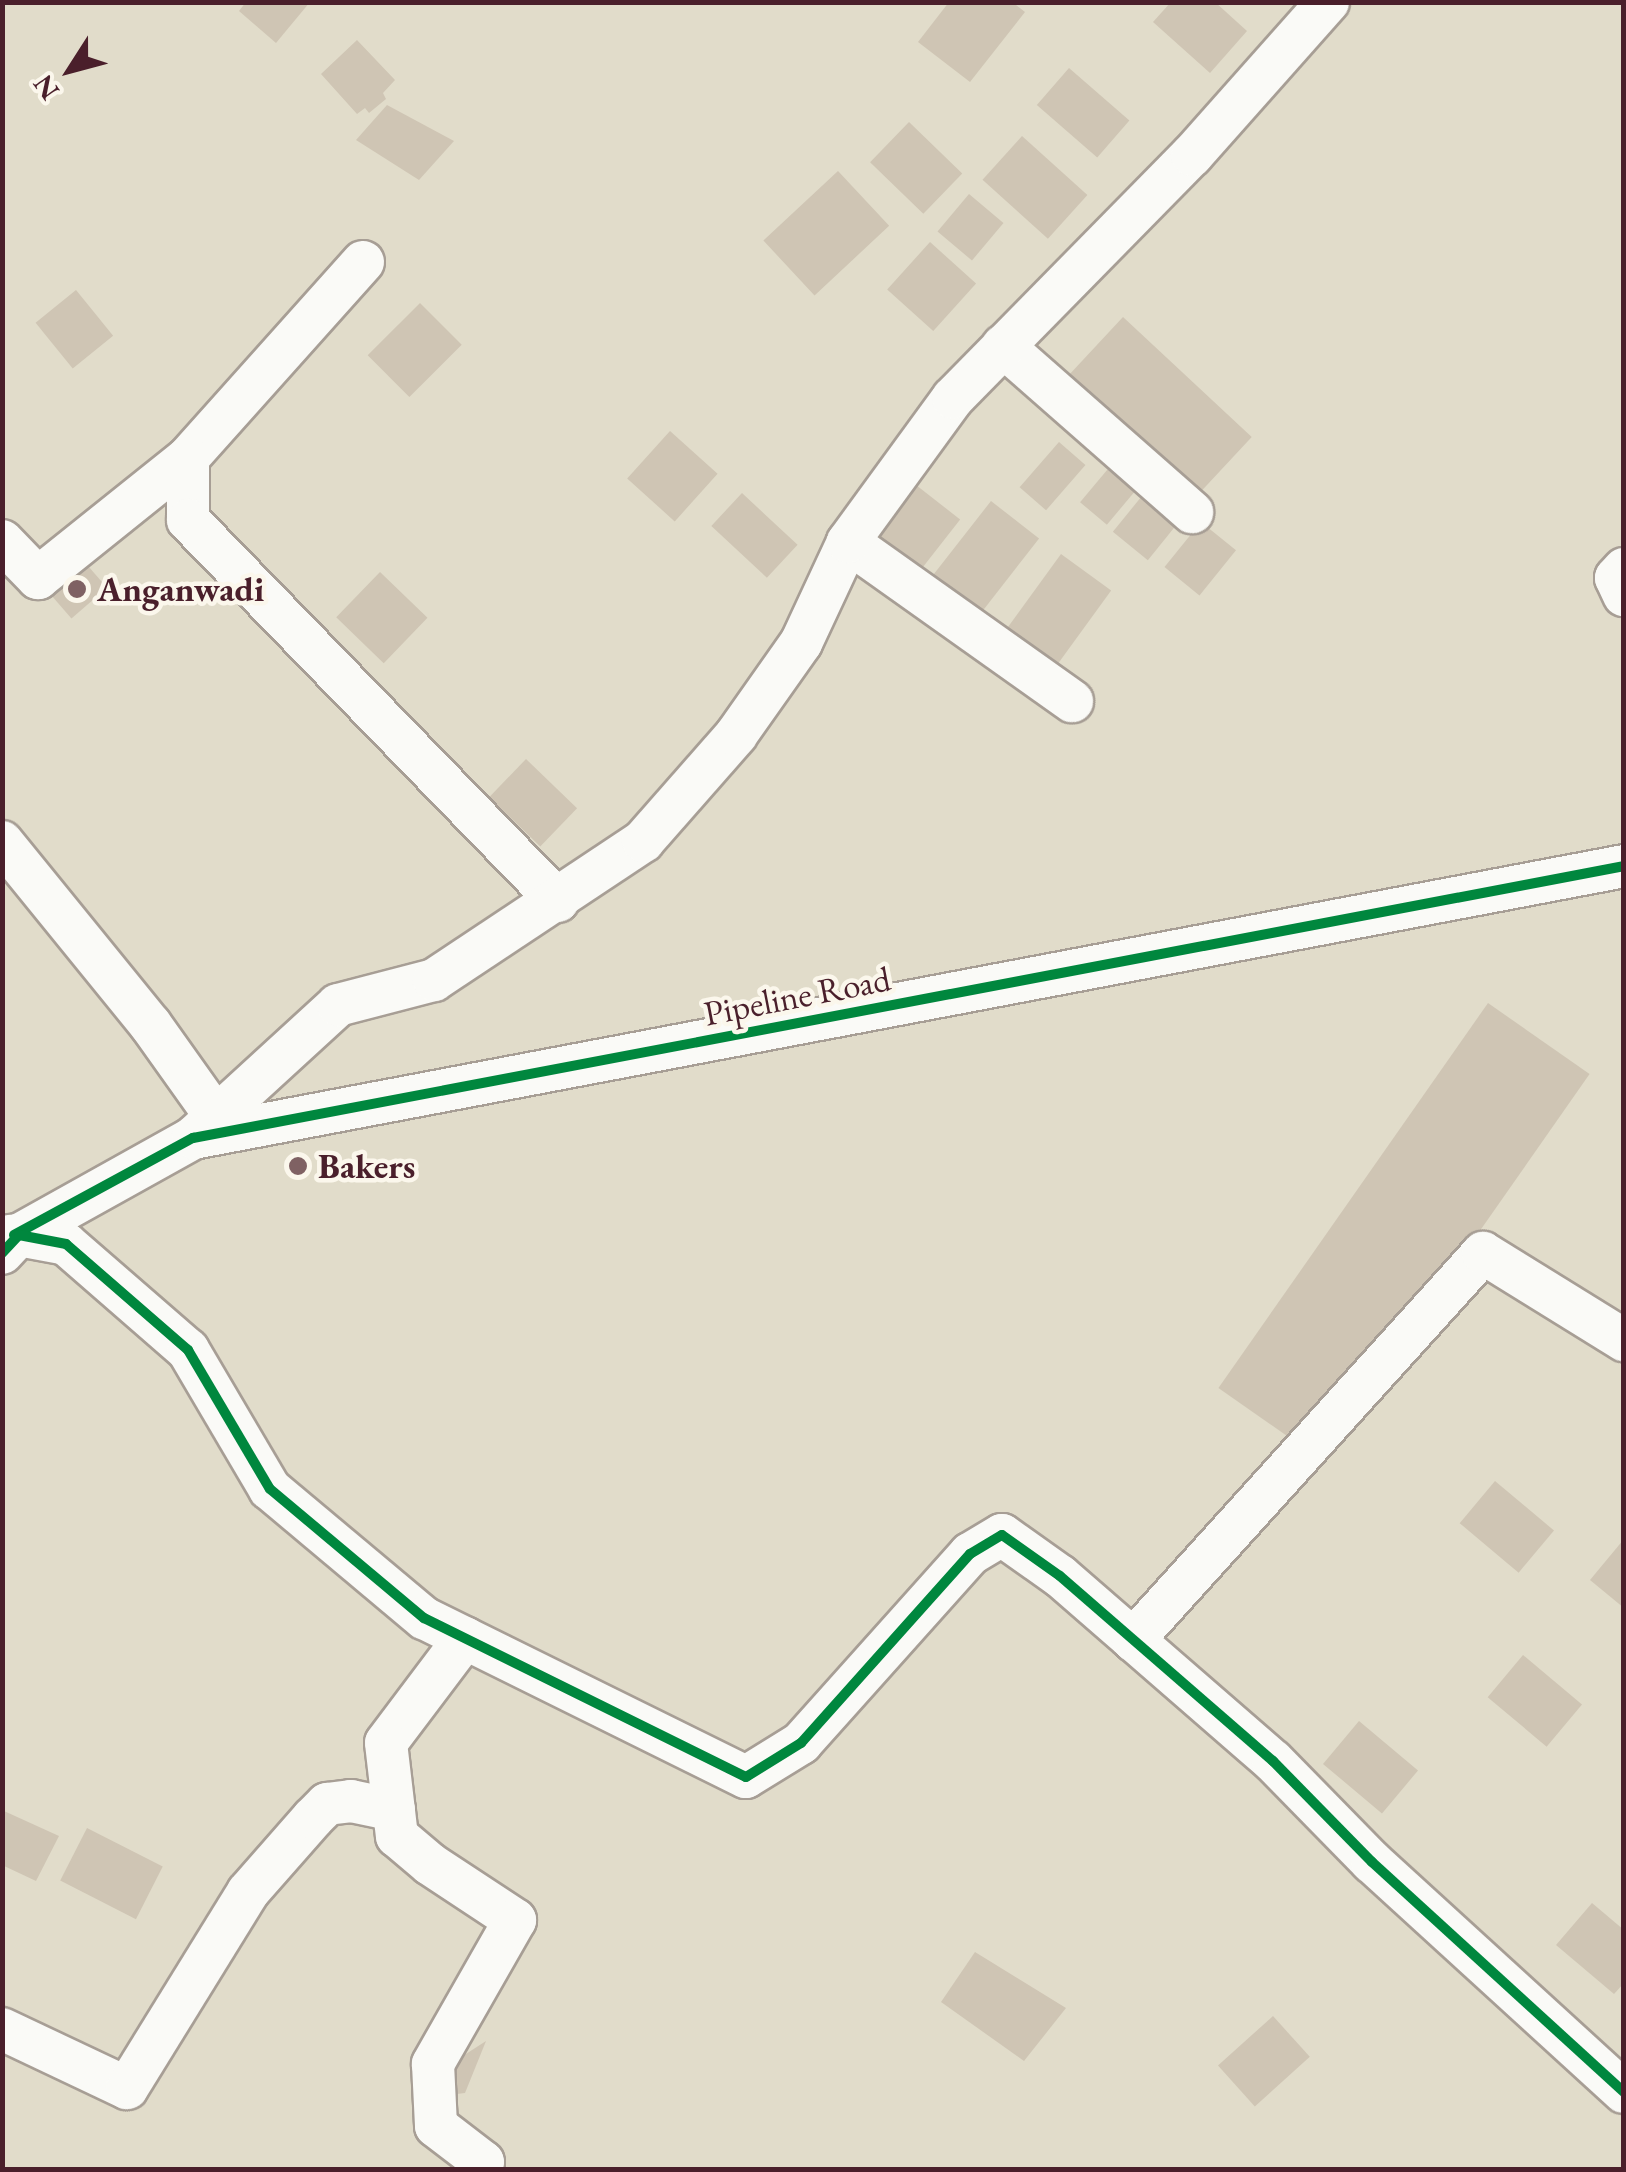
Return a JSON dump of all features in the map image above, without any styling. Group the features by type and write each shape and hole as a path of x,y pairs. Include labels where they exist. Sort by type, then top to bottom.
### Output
{"street":[{"path":"2,842 150,1024 205,1128 338,1005 434,980 643,841 736,735 802,643 848,542 953,398 1192,155 1328,2"},
{"path":"2,541 38,578 188,458 364,262"},
{"path":"1004,346 1192,512"},
{"path":"188,458 188,520 558,901"},
{"path":"848,542 1072,702"},
{"path":"1624,569 1616,578 1624,595"},
{"name":"Pipeline Road","path":"8,1241 205,1128 1624,866"},
{"path":"8,1241 66,1244 188,1350 270,1489 424,1618 746,1776 801,1742 970,1554 1002,1535 1060,1576 1272,1760 1372,1862 1624,2092"},
{"path":"1134,1640 1484,1254 1624,1340"},
{"path":"465,1638 386,1744 397,1836 430,1864 515,1920 433,2064 436,2126 482,2162 479,2170"},
{"path":"2,2029 127,2088 248,1892 313,1818 327,1804 350,1801 394,1810"}],"building":[{"path":"246,2 310,2 276,43 239,11"},
{"path":"949,2 1012,2 1025,12 970,82 918,42"},
{"path":"1171,2 1215,2 1247,31 1210,73 1153,22"},
{"path":"357,40 395,80 383,93 386,99 369,113 365,108 357,114 321,74"},
{"path":"1069,68 1129,120 1097,157 1037,105"},
{"path":"387,105 454,141 419,180 356,140"},
{"path":"909,122 962,173 923,214 870,162"},
{"path":"1022,136 1087,195 1048,239 983,180"},
{"path":"838,171 889,226 815,295 763,241"},
{"path":"969,194 1003,223 972,260 938,232"},
{"path":"930,242 976,283 933,331 887,290"},
{"path":"76,290 113,336 73,369 36,323"},
{"path":"420,303 462,345 409,397 368,355"},
{"path":"1123,317 1252,437 1195,498 1066,378"},
{"path":"670,431 718,474 675,521 627,479"},
{"path":"1059,442 1085,465 1046,510 1020,487"},
{"path":"1118,457 1145,479 1107,525 1080,502"},
{"path":"916,485 960,519 914,579 870,544"},
{"path":"1150,486 1185,514 1148,560 1113,532"},
{"path":"742,493 798,545 767,578 711,526"},
{"path":"991,501 1039,539 981,613 933,575"},
{"path":"1201,522 1236,550 1199,595 1164,567"},
{"path":"1061,554 1111,590 1056,666 1006,629"},
{"name":"Anganwadi","path":"82,559 107,588 71,619 47,590"},
{"path":"380,572 427,618 384,663 336,617"},
{"path":"526,759 577,808 540,846 489,797"},
{"path":"1488,1003 1590,1074 1320,1459 1218,1388"},
{"path":"1495,1481 1554,1530 1519,1573 1460,1523"},
{"path":"1624,1539 1624,1608 1590,1580"},
{"path":"1523,1655 1582,1704 1547,1747 1488,1697"},
{"path":"1359,1721 1418,1770 1382,1813 1323,1764"},
{"path":"4,1811 59,1836 36,1881 2,1865"},
{"path":"87,1828 163,1867 136,1919 60,1881"},
{"path":"1592,1903 1624,1930 1624,1983 1614,1994 1556,1945"},
{"path":"975,1952 1066,2008 1024,2061 941,2002"},
{"path":"1273,2016 1310,2057 1255,2106 1218,2066"},
{"path":"486,2041 465,2093 448,2095 452,2063"}],"cycle path":[{"path":"14,1235 193,1138 1624,866"},
{"path":"2,1253 19,1235 66,1244 188,1350 270,1489 424,1618 746,1777 801,1743 970,1554 1002,1535 1060,1576 1273,1761 1372,1862 1624,2092"}],"place":[{"name":"Anganwadi","path":"77,589"},
{"name":"Bakers","path":"298,1166"}]}
